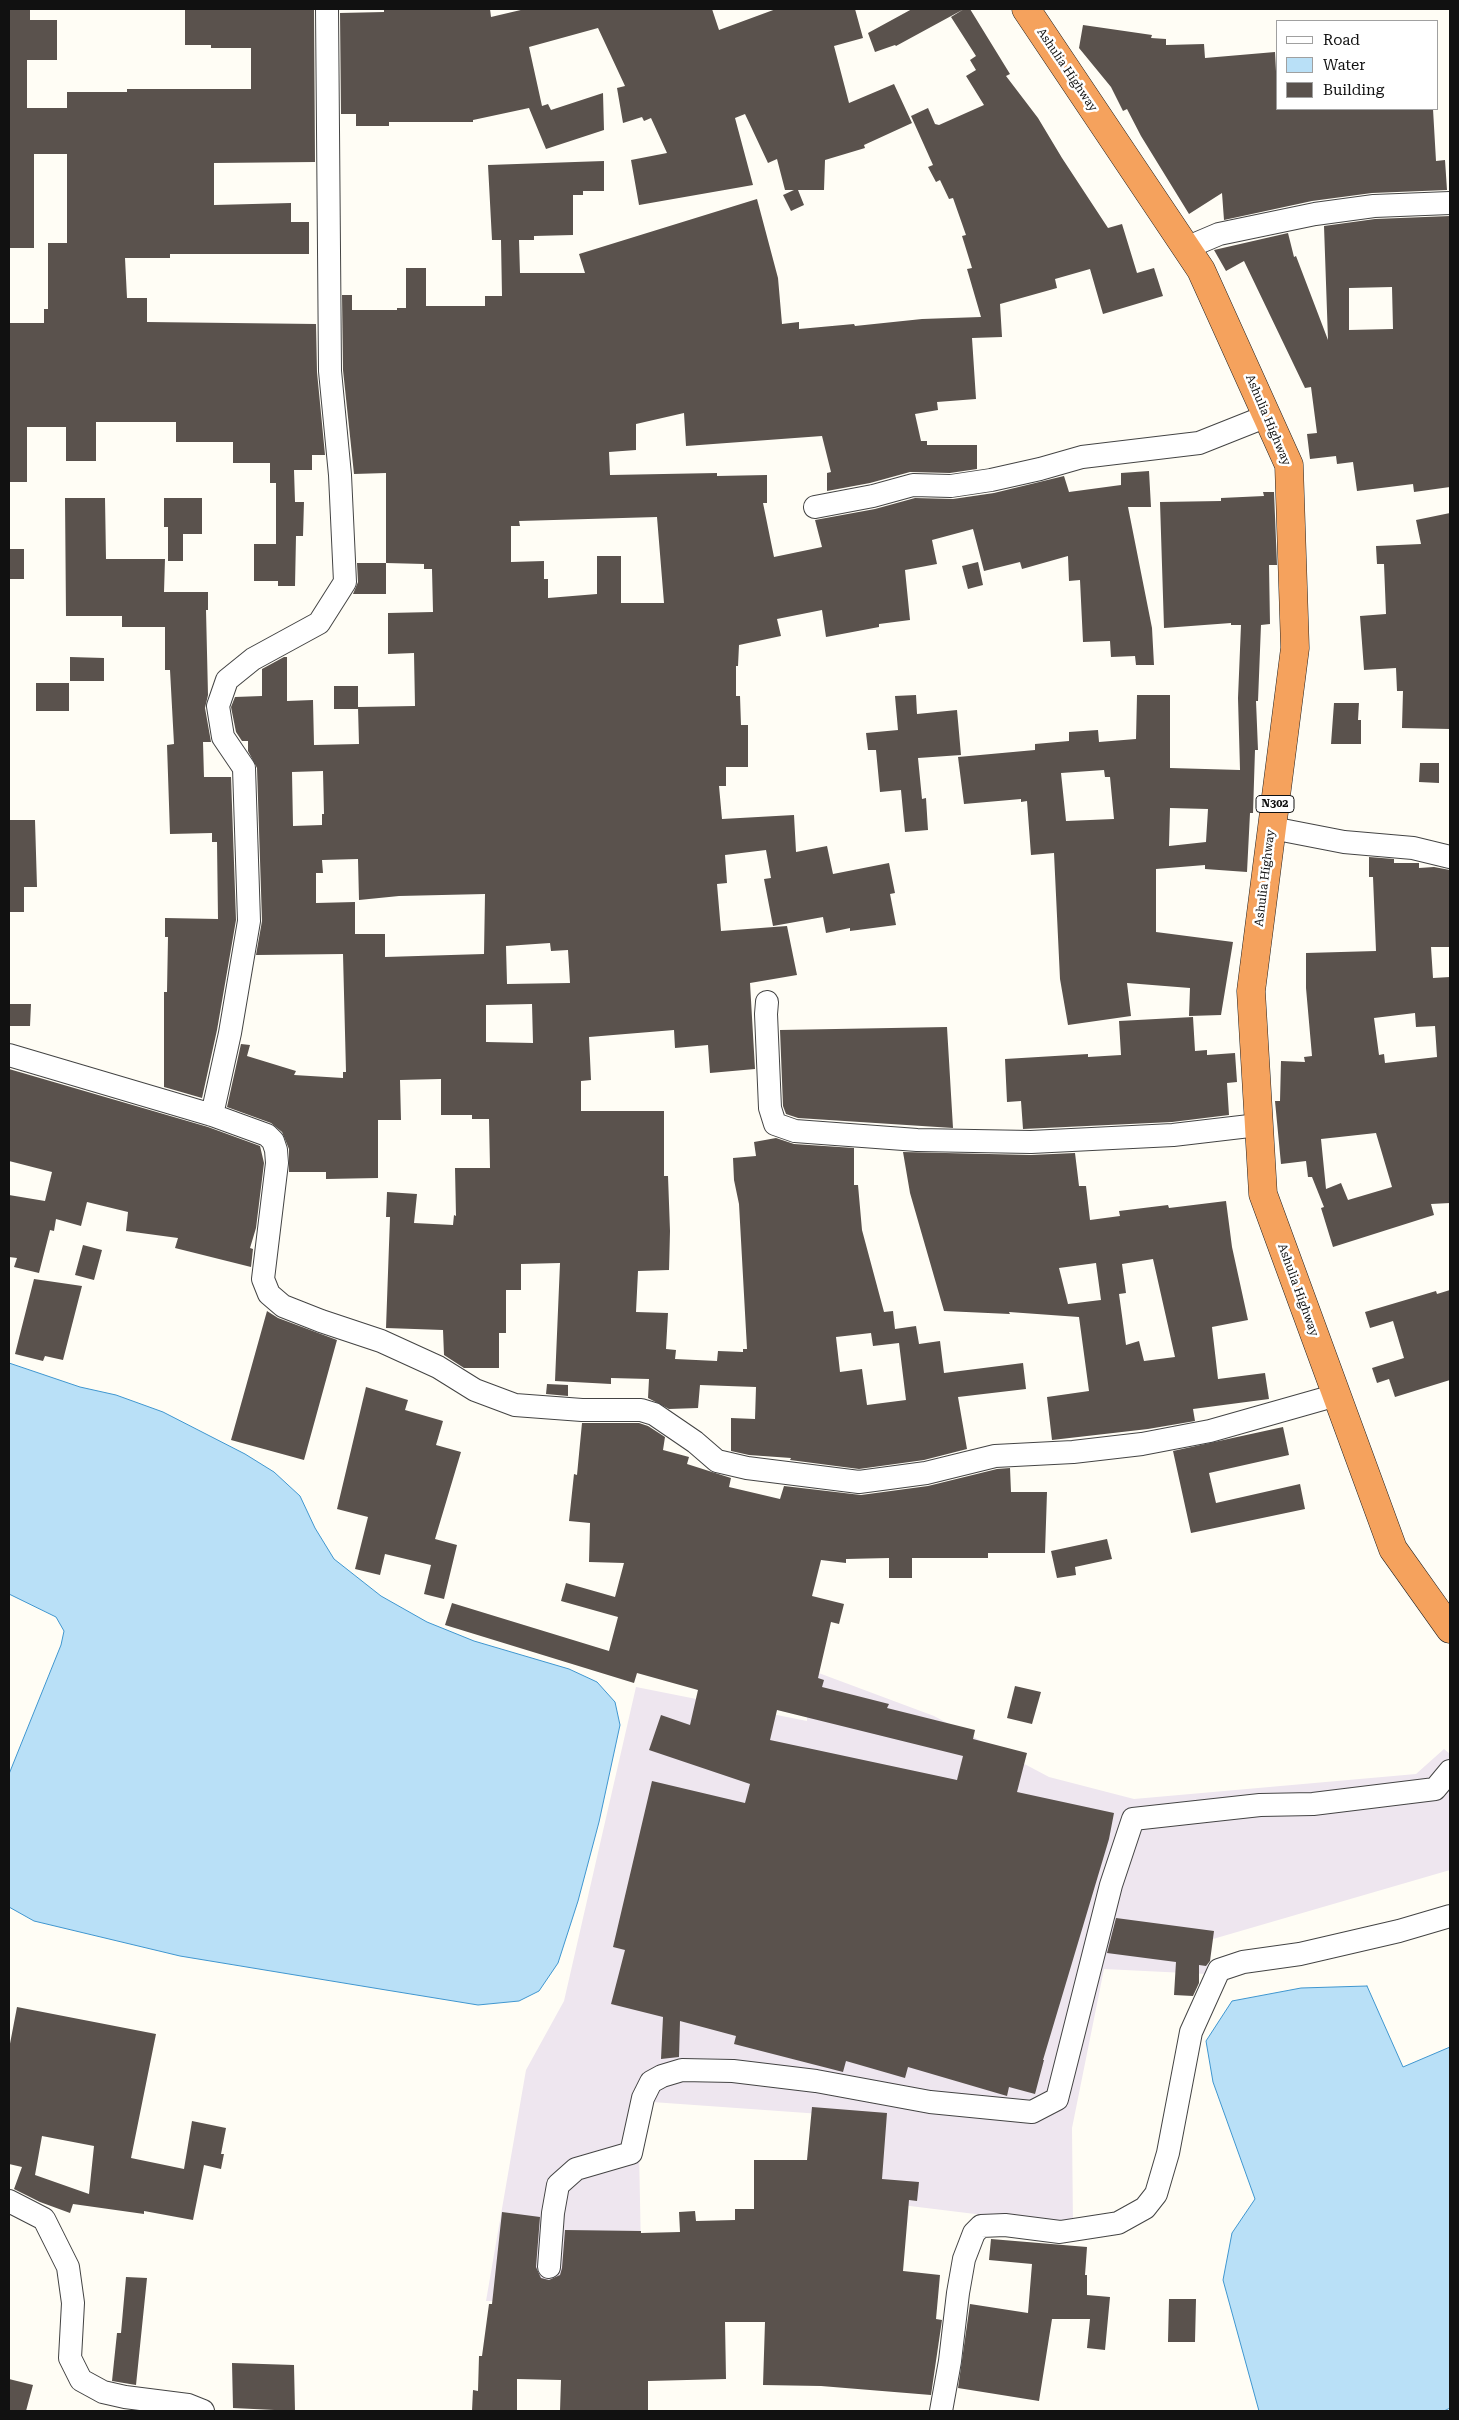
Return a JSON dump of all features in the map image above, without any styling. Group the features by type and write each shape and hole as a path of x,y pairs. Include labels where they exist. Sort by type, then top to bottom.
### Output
{"highway":[{"name":"Ashulia Highway","path":"1026,9 1200,270 1289,465 1295,648 1251,991 1263,1194 1393,1549 1450,1629"}],"street":[{"path":"212,1115 230,1032 249,921 244,768 223,737 218,706 228,680 253,659 319,623 345,582 340,475 330,371 326,9"},
{"path":"1186,248 1219,234 1315,214 1374,206 1450,204"},
{"path":"815,507 873,496 914,485 951,486 991,480 1082,457 1199,443 1267,416"},
{"path":"1272,828 1344,842 1413,848 1450,857"},
{"path":"767,1002 770,1108 775,1124 795,1131 917,1140 1031,1142 1173,1134 1258,1125"},
{"path":"9,1055 212,1115 267,1135 273,1141 276,1150 276,1176 263,1279 269,1294 283,1306 321,1322 381,1341 438,1368 476,1390 514,1406 582,1410 641,1410 654,1414 695,1442 717,1461 748,1468 859,1482 926,1473 995,1456 1073,1452 1142,1444 1210,1431 1336,1395"},
{"path":"549,2267 553,2213 558,2185 576,2169 631,2153 643,2098 651,2082 662,2076 682,2070 733,2071 816,2081 930,2102 1032,2112 1058,2099 1111,1886 1133,1819 1260,1805 1313,1804 1435,1789 1450,1771"},
{"path":"942,2411 964,2259 974,2233 981,2226 1005,2225 1060,2232 1118,2223 1145,2208 1156,2194 1168,2153 1191,2032 1219,1970 1243,1962 1300,1954 1399,1931 1450,1916"},
{"path":"9,2202 44,2220 68,2267 73,2304 70,2358 81,2380 103,2392 125,2397 188,2405 203,2411"}],"shaded area":[{"path":"808,1669 934,1716 1049,1777 1134,1799 1416,1774 1444,1749 1450,1754 1450,1870 1213,1939 1206,1974 1104,1969 1072,2128 1073,2226 812,2194 821,2114 638,2101 642,2300 486,2301 526,2070 564,2001 636,1687 807,1721"}],"water":[{"path":"9,1363 80,1387 116,1395 163,1412 245,1454 274,1472 300,1496 315,1528 334,1559 381,1596 427,1622 474,1641 569,1669 597,1682 615,1702 620,1725 599,1822 578,1901 558,1963 539,1991 519,2001 478,2005 180,1956 34,1921 9,1907 9,1774 61,1645 64,1631 56,1617 9,1594"},
{"path":"1367,1986 1403,2067 1450,2047 1450,2408 1444,2411 1259,2411 1223,2280 1232,2233 1255,2199 1213,2082 1206,2041 1232,2001 1301,1988"}],"building":[{"path":"9,9 30,9 30,20 57,20 57,60 27,60 27,108 67,108 67,92 127,92 127,89 251,89 251,48 211,48 211,45 185,45 185,9 314,9 315,162 214,163 214,205 291,203 291,222 309,222 309,254 170,254 170,258 125,258 127,298 147,298 147,322 316,324 317,372 325,455 312,455 312,470 294,470 295,502 304,502 303,536 296,536 295,586 278,586 278,581 254,581 254,544 276,544 276,483 270,483 270,463 233,463 233,442 176,442 176,422 96,422 96,461 66,461 66,427 27,427 27,482 10,482 9,323 44,323 44,309 48,309 48,243 67,243 67,154 34,154 34,248 9,248"},
{"path":"384,9 490,9 491,17 525,9 712,9 719,30 776,9 855,9 863,38 834,46 849,103 894,84 912,123 864,145 865,148 825,160 824,190 798,190 804,205 791,211 783,195 794,190 785,190 777,159 768,163 745,114 735,118 753,185 639,205 631,160 667,153 651,118 644,121 642,117 623,123 617,88 625,86 598,28 529,47 542,106 548,104 551,110 603,93 604,130 546,149 529,108 473,120 473,122 389,122 389,126 356,126 356,114 341,114 340,13 384,12"},
{"path":"912,9 964,9 896,46 875,52 868,33"},
{"path":"964,9 970,9 1010,74 1006,76 1038,118 1108,228 1122,224 1137,273 1154,268 1163,296 1103,314 1090,269 1055,279 1057,288 1000,304 1002,337 972,338 976,399 937,402 938,410 915,414 921,441 927,441 927,445 977,445 977,469 950,473 910,472 870,483 827,491 827,473 831,472 822,436 686,446 684,413 636,424 636,450 609,452 610,475 717,473 717,476 767,475 767,503 763,503 774,557 822,547 815,520 875,509 915,498 953,499 994,493 1064,476 1069,492 1121,485 1121,473 1149,471 1151,507 1128,507 1152,628 1154,665 1136,665 1135,656 1111,657 1110,641 1083,642 1080,580 1069,581 1068,556 1022,569 1020,562 984,571 973,529 932,540 937,564 905,570 910,620 879,624 879,627 826,637 822,610 777,619 781,636 739,645 738,666 736,666 736,696 740,696 741,725 748,725 748,767 726,767 726,786 719,786 722,819 794,815 796,852 827,846 833,874 889,863 895,893 890,894 896,925 850,931 850,928 826,933 823,917 773,926 764,879 771,878 766,850 725,855 727,883 717,884 721,931 787,926 797,975 750,983 755,1069 710,1073 708,1045 675,1048 674,1030 589,1037 591,1080 581,1081 581,1111 664,1111 664,1176 668,1176 670,1231 669,1270 638,1271 636,1312 668,1313 666,1349 676,1350 675,1359 717,1361 718,1351 743,1352 743,1349 747,1349 739,1204 734,1180 733,1158 756,1156 754,1142 776,1138 794,1144 854,1148 854,1185 858,1185 862,1230 884,1312 893,1311 895,1329 916,1326 919,1344 940,1341 944,1373 1023,1363 1026,1389 958,1397 967,1449 924,1460 859,1469 731,1451 731,1418 755,1419 756,1387 700,1385 698,1408 669,1409 648,1398 649,1379 611,1378 611,1384 555,1381 560,1263 521,1264 521,1290 506,1290 506,1333 499,1333 499,1368 464,1368 444,1355 443,1330 386,1328 390,1217 386,1217 387,1192 417,1194 414,1223 453,1225 454,1215 456,1216 455,1168 490,1168 489,1119 472,1119 472,1115 441,1115 441,1079 400,1080 401,1120 378,1120 378,1178 326,1179 326,1172 289,1172 289,1149 282,1132 271,1123 227,1107 241,1044 250,1045 247,1056 296,1071 294,1075 343,1078 343,1072 346,1072 343,954 256,955 262,921 257,768 248,751 248,741 242,741 236,732 231,707 235,697 262,696 262,669 284,657 287,657 287,701 313,700 314,745 359,744 358,707 415,706 414,653 388,654 388,613 433,612 432,569 424,569 424,564 386,563 386,473 354,474 343,370 342,295 352,295 352,310 397,310 397,308 406,308 406,268 426,268 426,306 485,306 485,296 502,296 501,240 492,240 488,165 604,161 604,191 583,191 583,195 573,195 573,235 534,236 534,240 519,240 520,273 585,273 579,254 757,199 778,278 782,324 799,322 799,329 854,324 855,326 922,319 981,317 967,269 972,268 962,236 966,235 953,198 949,199 940,180 936,182 928,167 933,165 911,116 928,108 935,124 939,125 984,105 966,76 976,70 970,60 976,56 951,17","holes":["657,517 664,603 621,603 621,556 597,556 597,594 548,598 548,579 544,579 544,561 511,562 511,526 520,526 519,521","323,771 324,814 322,814 322,825 293,826 292,772","358,859 359,900 399,896 485,894 484,954 385,957 385,934 355,934 355,902 316,903 316,873 323,873 322,860","550,943 551,951 568,950 570,983 507,984 506,946","532,1004 533,1043 486,1042 486,1005","871,1333 873,1346 899,1343 906,1400 867,1405 862,1369 840,1372 836,1337"]},
{"path":"1083,25 1152,35 1151,38 1166,39 1166,45 1204,44 1205,58 1275,52 1276,110 1433,110 1436,161 1445,160 1447,190 1372,193 1312,201 1224,220 1222,193 1189,214 1141,136 1127,109 1123,111 1111,87 1079,48"},
{"path":"1450,216 1450,487 1414,492 1413,484 1357,491 1353,462 1337,464 1336,456 1310,459 1307,434 1317,433 1311,387 1305,388 1244,261 1226,271 1214,250 1288,233 1294,257 1296,256 1328,340 1324,226 1375,219","holes":["1392,287 1393,329 1349,330 1349,288"]},
{"path":"1263,492 1274,492 1277,565 1269,565 1270,624 1261,625 1258,701 1256,701 1258,750 1255,750 1253,813 1250,813 1247,872 1205,869 1205,865 1156,869 1156,932 1233,942 1221,1015 1189,1016 1190,988 1127,983 1131,1016 1068,1025 1060,979 1054,853 1031,855 1027,801 1021,802 1021,799 964,804 958,757 1035,750 1035,744 1069,741 1069,732 1098,730 1099,742 1136,739 1137,695 1170,695 1170,768 1240,770 1238,698 1241,625 1231,625 1231,623 1164,628 1160,502 1221,501 1221,498 1264,496","holes":["1104,770 1105,777 1110,777 1114,819 1066,821 1061,773","1170,808 1208,809 1206,842 1169,846"]},
{"path":"65,498 105,498 106,559 165,559 164,592 208,592 208,610 206,610 208,695 205,708 211,742 203,742 204,777 231,777 236,920 217,1030 202,1098 164,1087 164,992 167,992 168,937 165,937 165,918 218,919 217,842 212,842 212,833 170,834 167,745 174,744 170,670 165,670 165,627 122,627 122,616 66,616"},
{"path":"164,498 202,498 202,534 183,534 183,561 168,561 168,527 164,527"},
{"path":"1450,513 1450,729 1402,728 1403,691 1397,691 1396,668 1364,670 1360,616 1386,614 1384,564 1377,564 1376,546 1421,544 1416,520"},
{"path":"9,549 24,549 24,579 9,579"},
{"path":"978,562 983,585 968,589 962,566"},
{"path":"357,563 386,563 386,594 353,594 358,582"},
{"path":"70,657 104,658 104,681 70,681"},
{"path":"36,683 69,683 69,711 36,711"},
{"path":"334,686 358,686 358,709 334,709"},
{"path":"916,695 917,714 957,710 961,755 918,758 922,799 926,798 928,830 905,832 901,790 880,792 876,750 868,750 866,733 898,730 895,696"},
{"path":"1334,703 1359,703 1358,720 1361,720 1361,744 1331,744"},
{"path":"1420,763 1439,763 1439,783 1419,782"},
{"path":"9,820 35,820 37,887 24,887 24,912 9,912"},
{"path":"1369,857 1394,859 1394,863 1419,863 1419,868 1434,867 1450,870 1450,947 1431,947 1433,978 1450,977 1450,1203 1431,1204 1434,1215 1333,1247 1321,1208 1324,1207 1312,1177 1308,1177 1306,1161 1281,1164 1275,1101 1280,1101 1281,1061 1305,1062 1304,1057 1312,1056 1306,988 1306,953 1376,951 1373,877 1369,877","holes":["1415,1013 1416,1027 1435,1026 1437,1057 1385,1063 1384,1054 1379,1055 1374,1018","1376,1133 1392,1187 1348,1200 1341,1183 1326,1189 1321,1139"]},
{"path":"9,1004 31,1004 30,1026 9,1026"},
{"path":"1193,1017 1195,1051 1207,1050 1207,1055 1235,1053 1237,1082 1227,1083 1229,1115 1172,1122 1023,1129 1021,1101 1007,1102 1005,1059 1088,1054 1088,1057 1121,1055 1119,1021"},
{"path":"947,1027 953,1128 798,1118 786,1114 783,1106 780,1030"},
{"path":"9,1069 208,1127 260,1146 264,1163 256,1228 250,1248 253,1249 251,1267 175,1248 178,1238 126,1231 128,1212 87,1202 81,1226 56,1219 54,1231 50,1230 39,1273 14,1267 17,1258 9,1257 9,1195 45,1201 52,1172 9,1161"},
{"path":"903,1152 1031,1155 1075,1153 1079,1186 1086,1186 1090,1220 1120,1216 1119,1211 1168,1205 1169,1208 1226,1201 1232,1247 1248,1320 1212,1327 1218,1379 1265,1373 1269,1399 1193,1409 1195,1421 1148,1429 1052,1440 1047,1397 1089,1391 1079,1317 1009,1312 1010,1314 944,1311 910,1193","holes":["1153,1259 1175,1357 1144,1361 1139,1341 1126,1345 1119,1294 1126,1293 1122,1264","1096,1263 1101,1300 1068,1304 1059,1268"]},
{"path":"83,1245 102,1250 94,1280 75,1275"},
{"path":"34,1279 82,1286 63,1360 45,1356 43,1361 15,1354"},
{"path":"1450,1290 1450,1380 1395,1397 1389,1379 1377,1383 1372,1368 1404,1358 1393,1321 1370,1328 1365,1312 1436,1291 1437,1294"},
{"path":"267,1311 278,1318 337,1340 304,1460 231,1440"},
{"path":"547,1384 568,1385 568,1396 546,1394"},
{"path":"366,1387 408,1400 405,1410 443,1421 436,1445 461,1452 435,1539 457,1545 444,1599 424,1594 431,1565 385,1554 380,1575 355,1569 368,1517 337,1509"},
{"path":"582,1423 639,1423 648,1426 665,1437 663,1450 689,1457 687,1464 731,1478 729,1487 780,1499 784,1486 861,1495 928,1486 997,1469 1010,1468 1011,1492 1047,1492 1045,1553 988,1553 988,1558 912,1558 912,1578 889,1578 889,1558 846,1559 846,1563 821,1560 812,1596 844,1604 839,1624 831,1622 818,1678 824,1680 822,1687 889,1704 887,1708 975,1730 973,1739 1027,1753 1017,1792 1114,1813 1109,1839 1043,2060 1035,2094 1009,2087 1007,2096 908,2067 905,2078 846,2061 843,2072 734,2044 736,2036 680,2021 679,2057 661,2059 663,2017 611,2004 625,1950 613,1947 652,1781 745,1803 750,1784 649,1750 661,1715 690,1725 698,1690 637,1673 634,1683 445,1625 452,1603 609,1651 618,1617 561,1601 566,1583 615,1597 624,1563 589,1562 590,1523 569,1521 574,1474 577,1475","holes":["777,1710 963,1756 957,1780 770,1740"]},
{"path":"1283,1427 1289,1455 1209,1473 1216,1503 1300,1484 1305,1509 1191,1533 1173,1451"},
{"path":"1107,1539 1112,1559 1075,1567 1076,1575 1057,1578 1051,1551"},
{"path":"1015,1686 1041,1692 1032,1724 1007,1718"},
{"path":"1116,1918 1214,1931 1210,1961 1206,1966 1199,1965 1199,1983 1193,1996 1174,1995 1176,1962 1107,1953"},
{"path":"17,2007 156,2034 131,2158 184,2169 192,2121 226,2128 221,2154 224,2154 221,2169 204,2165 193,2220 144,2211 144,2214 73,2204 70,2213 40,2202 14,2189 22,2167 9,2164 9,2049","holes":["42,2136 94,2146 89,2194 35,2175"]},
{"path":"812,2107 887,2113 882,2179 919,2182 917,2201 909,2200 903,2271 940,2275 936,2319 942,2320 931,2395 821,2386 763,2385 765,2322 725,2322 726,2379 648,2381 648,2411 560,2411 561,2380 517,2379 517,2411 472,2411 473,2390 478,2391 479,2356 482,2356 489,2304 492,2304 502,2212 540,2217 536,2267 541,2278 549,2280 560,2275 565,2230 641,2231 641,2233 680,2232 679,2212 695,2211 696,2221 735,2220 735,2209 754,2209 754,2160 807,2160"},
{"path":"991,2239 1087,2247 1085,2275 1087,2275 1087,2295 1110,2297 1105,2350 1087,2348 1090,2319 1052,2319 1039,2401 958,2388 970,2304 1028,2313 1032,2264 989,2260"},
{"path":"126,2277 147,2278 136,2385 112,2381 117,2333 121,2333"},
{"path":"1169,2299 1196,2299 1195,2342 1168,2342"},
{"path":"232,2363 294,2365 295,2411 233,2408"},
{"path":"9,2379 33,2385 26,2411 9,2411"}]}
